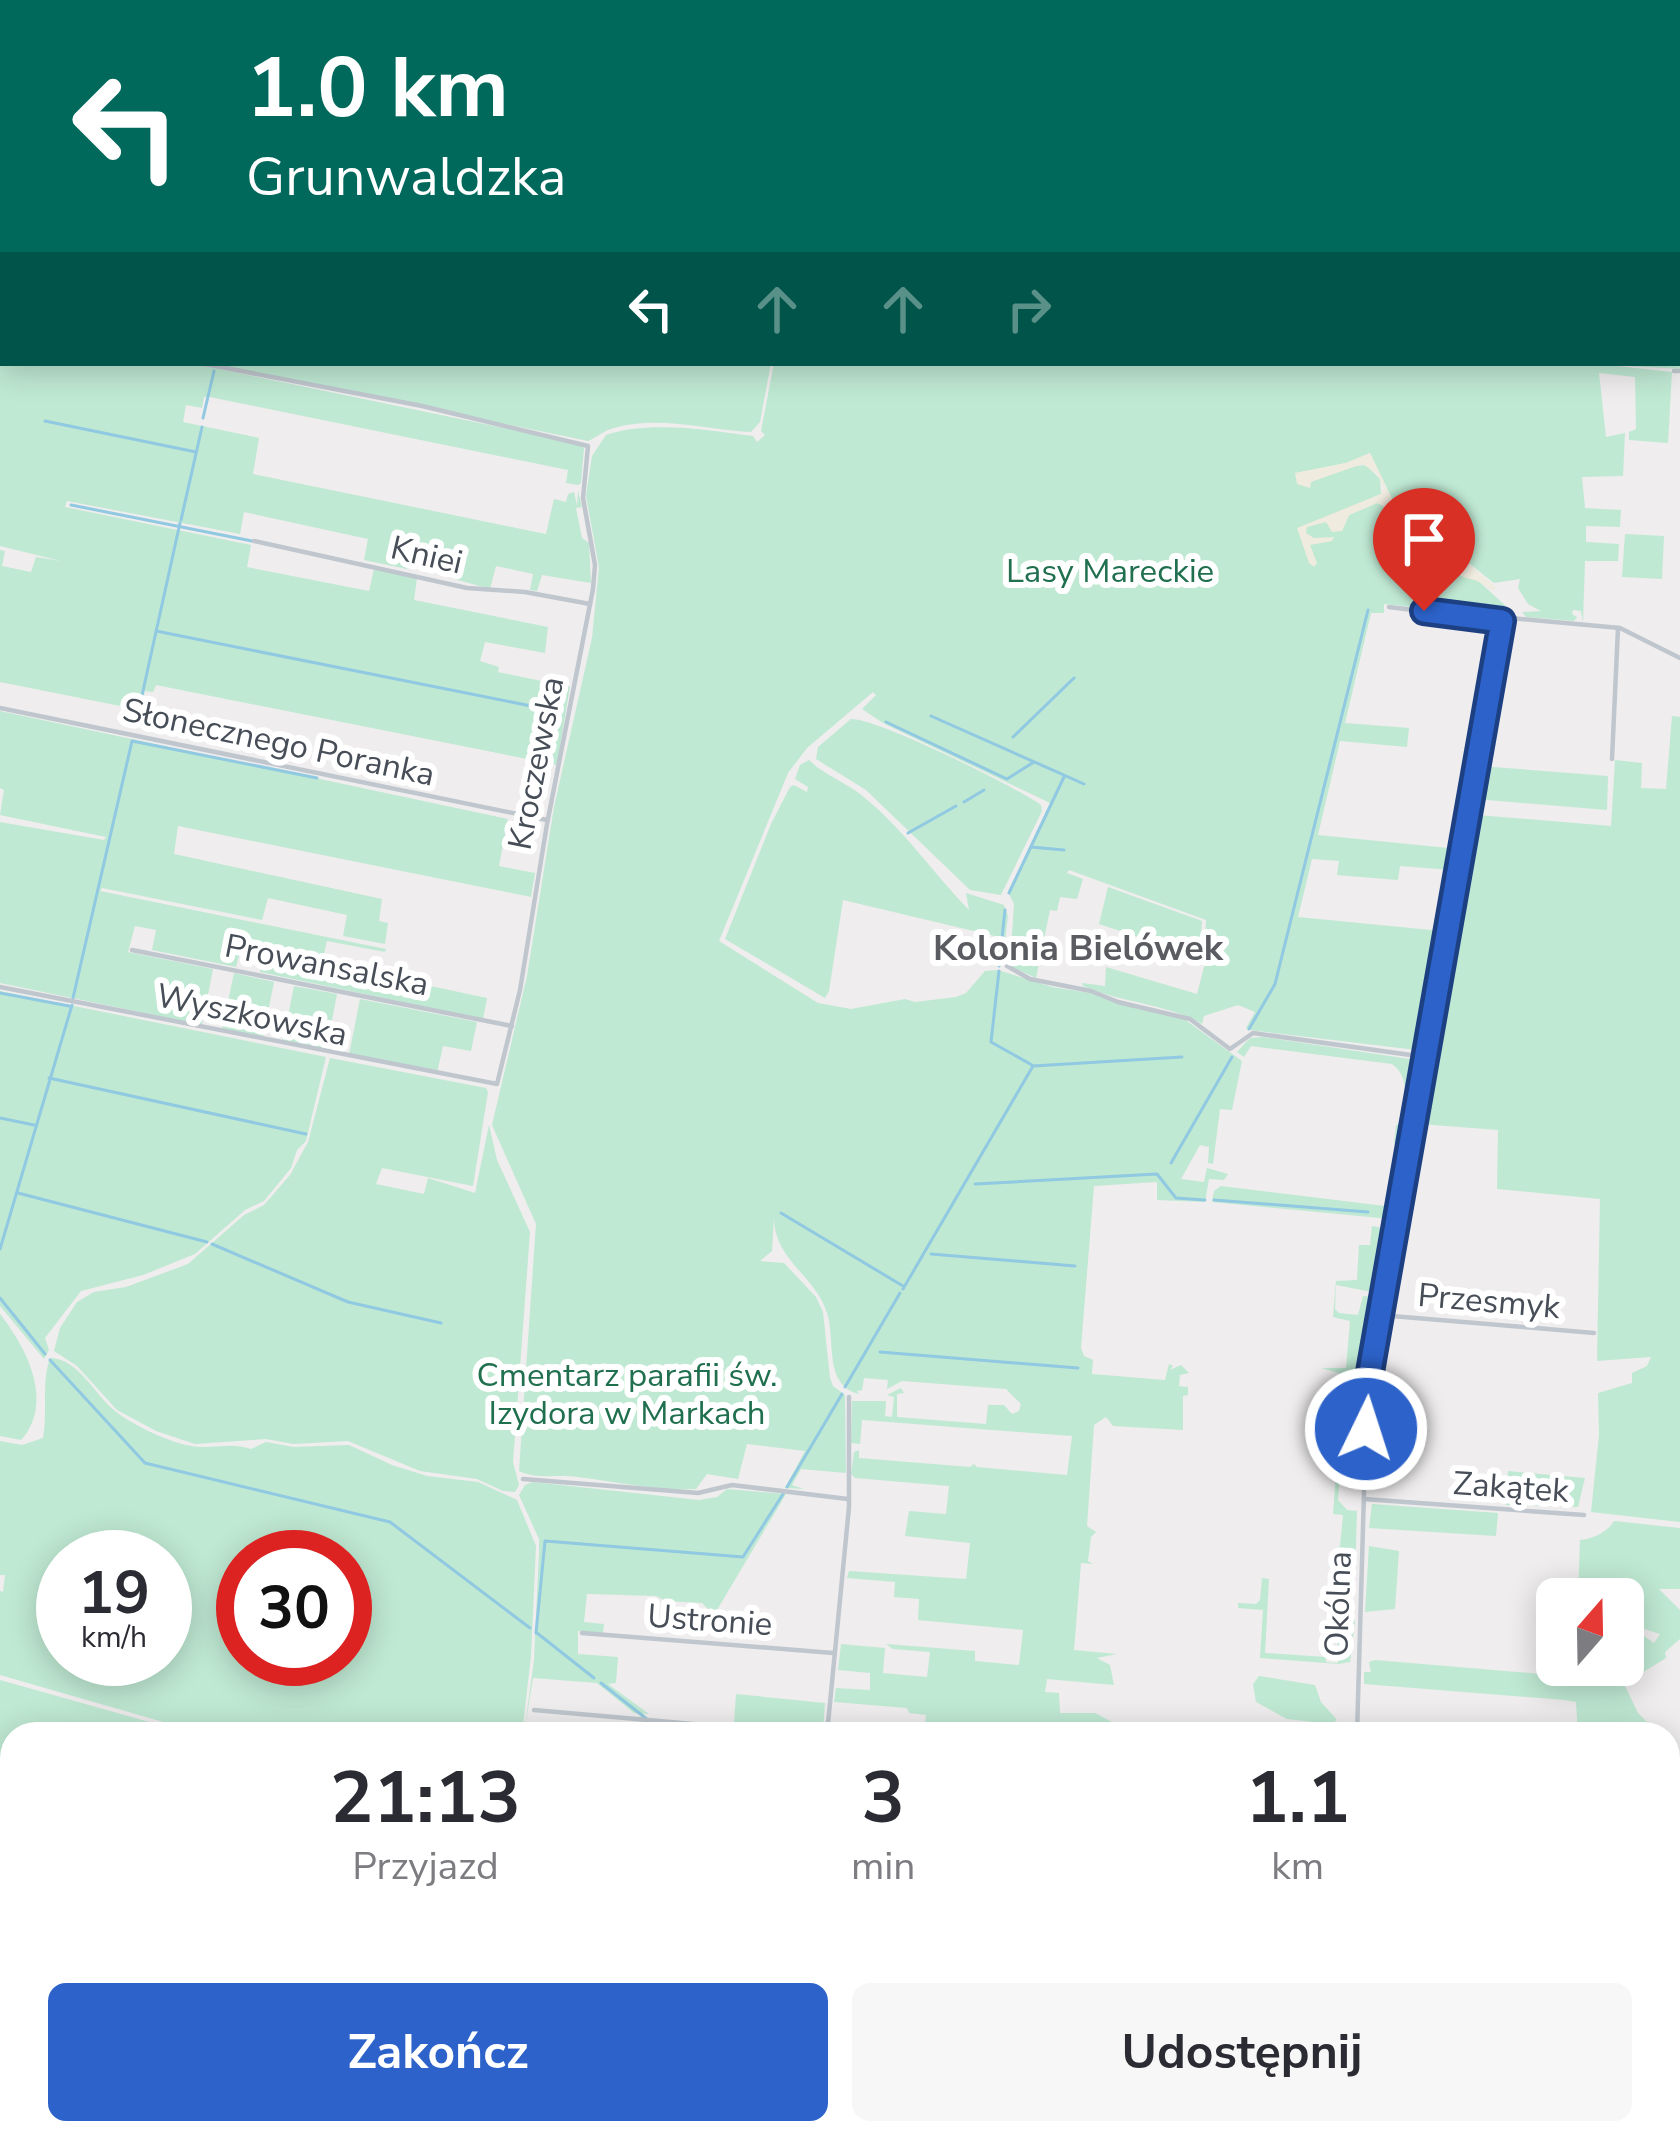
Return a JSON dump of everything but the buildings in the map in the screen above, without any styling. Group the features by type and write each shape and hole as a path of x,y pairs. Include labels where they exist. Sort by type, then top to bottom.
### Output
{"street":[{"name":"Kroczewska","path":"215,366 422,406 588,446 584,503 595,565 590,604 512,1026 495,1086"},
{"name":"Kniei","path":"254,541 494,593 526,592 590,604"},
{"path":"1389,607 1501,622 1618,628 1680,658"},
{"name":"Okólna","path":"1358,1722 1367,1389 1501,622"},
{"path":"1612,759 1618,628"},
{"name":"Słonecznego Poranka","path":"0,708 548,820"},
{"name":"Prowansalska","path":"132,950 512,1026"},
{"path":"1007,966 1030,979 1190,1019 1229,1049 1253,1034 1425,1057"},
{"name":"Wyszkowska","path":"0,987 495,1086"},
{"name":"Przesmyk","path":"1380,1315 1594,1333"},
{"path":"827,1722 848,1499 849,1397"},
{"path":"523,1479 698,1493 732,1485 848,1499"},
{"name":"Zakątek","path":"1364,1499 1584,1515"},
{"name":"Ustronie","path":"582,1633 835,1654"},
{"path":"534,1709 696,1722"}],"green space":[{"path":"0,366 205,366 577,443 584,448 578,485 566,483 568,470 210,397 204,397 202,408 186,405 183,422 259,438 253,474 546,534 554,499 566,502 574,492 577,506 578,491 582,507 576,508 582,538 589,543 591,583 542,575 537,591 530,590 533,574 496,566 490,589 451,578 454,557 412,548 407,569 364,560 368,539 244,512 240,534 67,501 65,507 251,545 247,567 369,591 374,569 417,578 414,600 548,627 545,653 485,642 480,661 499,667 498,672 570,687 557,765 156,685 153,692 145,691 140,710 0,682 0,550 5,551 2,566 31,572 36,557 61,561 0,546"},
{"path":"225,366 770,366 760,422 751,432 648,423 611,429 588,441"},
{"name":"Lasy Mareckie","path":"773,366 1617,366 1672,372 1668,443 1629,440 1629,432 1636,429 1635,377 1599,373 1606,437 1625,433 1623,476 1582,477 1585,508 1621,510 1620,527 1586,526 1586,542 1619,544 1618,561 1585,561 1583,622 1581,611 1573,610 1574,621 1526,617 1522,612 1541,611 1528,604 1518,588 1520,579 1494,583 1461,557 1405,526 1370,453 1296,473 1311,482 1345,467 1366,465 1380,479 1381,494 1325,518 1342,531 1349,515 1377,503 1388,507 1424,551 1454,573 1474,577 1508,608 1499,616 1384,604 1384,613 1371,613 1345,723 1409,728 1407,747 1340,741 1318,835 1458,849 1451,870 1400,866 1398,880 1337,875 1339,861 1312,859 1298,917 1441,931 1423,1048 1250,1030 1246,1028 1255,1012 1238,1005 1204,1016 1202,1024 1083,986 1105,986 1106,967 1197,994 1204,967 1206,920 1069,870 1067,873 1083,879 1077,899 1060,897 1057,911 1050,910 1036,978 1010,966 1014,904 1008,892 1050,803 883,723 862,709 876,695 873,692 807,748 788,773 719,941 818,1003 851,1009 905,999 956,997 966,993 985,971 998,970 1184,1019 1242,1061 1232,1110 1220,1109 1213,1164 1208,1163 1209,1147 1200,1145 1181,1179 1204,1182 1207,1168 1228,1174 1224,1180 1209,1179 1205,1202 1157,1200 1157,1182 1094,1186 1081,1348 1093,1360 1092,1374 1165,1380 1169,1364 1173,1366 1170,1370 1181,1365 1189,1373 1180,1375 1179,1386 1188,1387 1188,1395 1183,1396 1183,1430 1113,1426 1106,1417 1094,1425 1087,1526 1096,1532 1088,1561 1093,1564 1081,1563 1074,1650 1117,1654 1097,1658 1110,1665 1114,1685 1047,1679 1045,1692 1059,1693 1060,1713 1095,1713 1112,1722 925,1722 926,1715 909,1713 907,1708 834,1702 836,1688 870,1690 870,1673 838,1670 841,1644 885,1648 883,1673 927,1677 930,1652 893,1649 886,1644 975,1651 975,1661 1019,1665 1023,1630 918,1620 919,1599 894,1597 895,1582 847,1578 849,1571 966,1579 970,1543 905,1536 909,1511 946,1514 949,1486 855,1478 851,1474 854,1452 859,1450 859,1458 1067,1475 1072,1436 862,1420 860,1444 851,1443 852,1401 886,1401 885,1416 892,1417 894,1397 887,1395 901,1388 904,1393 897,1394 897,1417 986,1424 988,1405 1004,1405 1012,1414 1021,1404 1006,1389 902,1381 887,1389 888,1380 864,1378 859,1394 848,1389 835,1372 827,1313 781,1245 774,1217 772,1251 760,1261 784,1263 816,1297 823,1312 830,1378 845,1395 846,1473 801,1469 792,1485 804,1489 785,1488 805,1451 747,1444 738,1479 707,1474 696,1489 519,1471 536,1224 492,1125 527,976 554,807 592,638 599,567 586,496 592,456 606,435 623,430 717,431 753,436 757,442 765,435 761,431"},
{"path":"1625,534 1664,536 1662,579 1622,577"},
{"path":"0,711 508,819 499,866 535,873 531,897 178,826 174,854 382,899 379,921 388,923 385,944 343,936 347,915 268,898 262,920 100,891 386,949 327,941 322,963 487,998 483,1019 260,972 263,952 241,948 236,967 152,950 156,930 135,926 128,952 213,969 202,1025 0,983 0,822 106,837 0,815 4,790 0,788"},
{"path":"1672,716 1680,717 1680,1522 1591,1512 1598,1393 1632,1383 1632,1373 1647,1366 1651,1357 1597,1361 1600,1199 1497,1189 1498,1130 1420,1124 1473,811 1611,826 1615,760 1642,763 1641,788 1666,789"},
{"path":"851,719 916,741 1041,805 1001,895 970,890 866,790 816,759 818,747"},
{"path":"809,760 880,811 969,910 966,893 1004,905 1008,916 1002,966 996,966 999,937 843,900 825,998 725,939 790,787 807,792 808,787 795,779 800,765"},
{"path":"1480,766 1608,776 1607,810 1475,799"},
{"path":"1108,887 1202,921 1199,957 1099,924"},
{"path":"234,973 274,982 263,1037 222,1029"},
{"path":"294,986 337,994 326,1051 283,1042"},
{"path":"0,991 326,1057 306,1141 264,1201 245,1210 195,1254 143,1275 81,1291 45,1338 49,1350 44,1359 0,1306"},
{"path":"360,999 477,1022 471,1051 443,1046 437,1073 349,1055"},
{"path":"1250,1038 1416,1060 1391,1219 1212,1202 1214,1191 1221,1186 1385,1206 1404,1099 1398,1070 1392,1064 1251,1046 1244,1057 1237,1052"},
{"path":"330,1058 488,1092 473,1186 382,1168 376,1184 424,1194 428,1178 475,1193 489,1125 497,1160 530,1232 513,1462 519,1485 515,1492 477,1479 420,1471 348,1441 293,1444 266,1439 195,1444 156,1431 117,1410 77,1366 54,1351 60,1328 77,1302 94,1292 126,1287 188,1264 244,1215 264,1205 290,1175 308,1142"},
{"path":"1372,1226 1389,1229 1377,1293 1336,1285 1339,1313 1358,1315 1363,1296 1374,1297 1359,1396 1345,1397 1338,1500 1347,1510 1357,1511 1355,1574 1346,1575 1342,1565 1337,1575 1329,1567 1340,1546 1343,1515 1333,1514 1343,1381 1339,1373 1321,1368 1346,1368 1350,1321 1333,1317 1336,1281 1357,1280 1359,1245 1370,1245"},
{"path":"0,1314 27,1358 36,1392 31,1425 21,1440 0,1436"},
{"path":"50,1358 69,1364 123,1417 182,1444 251,1449 266,1442 294,1447 349,1445 392,1465 427,1476 478,1482 517,1500 536,1546 523,1722 163,1722 38,1686 192,1686 192,1530 36,1530 36,1685 0,1675 0,1591 5,1575 0,1575 0,1441 22,1445 43,1438"},
{"path":"1508,1471 1585,1478 1578,1507 1506,1505"},
{"path":"533,1482 699,1500 717,1497 727,1489 786,1494 714,1615 702,1603 587,1594 584,1622 604,1624 603,1633 578,1631 578,1654 618,1657 616,1683 608,1684 649,1714 634,1713 597,1683 533,1678 526,1722 534,1660 539,1539 519,1495"},
{"path":"1372,1504 1498,1513 1496,1536 1369,1528"},
{"path":"1614,1521 1680,1528 1680,1589 1659,1589 1680,1610 1680,1639 1665,1652 1666,1658 1644,1672 1644,1636 1654,1643 1660,1634 1644,1629 1644,1578 1579,1578 1580,1540 1599,1534"},
{"path":"1369,1546 1399,1551 1395,1609 1365,1612"},
{"path":"1262,1578 1269,1579 1265,1653 1326,1657 1326,1662 1338,1663 1343,1622 1339,1619 1350,1617 1355,1620 1350,1663 1339,1664 1260,1658 1263,1610 1238,1608 1238,1603 1260,1600"},
{"path":"1369,1662 1536,1674 1536,1686 1625,1686 1647,1722 1577,1722 1576,1702 1565,1700 1364,1684 1364,1672 1371,1672"},
{"path":"1259,1676 1315,1685 1321,1702 1337,1720 1287,1719 1256,1702 1253,1684"},
{"path":"0,1680 149,1722 0,1722"},
{"path":"736,1694 825,1703 824,1722 734,1722"}],"sand":[{"path":"1370,453 1405,526 1461,557 1496,588 1457,574 1437,560 1377,503 1349,515 1342,531 1332,532 1326,522 1307,527 1306,533 1314,538 1334,537 1310,545 1317,563 1314,567 1309,563 1297,528 1384,489 1377,473 1362,464 1311,482 1310,488 1297,484 1295,473"}],"waterway":[{"path":"203,418 214,371"},
{"path":"45,421 196,452"},
{"path":"181,520 202,427"},
{"path":"71,505 252,541"},
{"path":"139,709 180,523"},
{"path":"1249,1029 1275,984 1368,610"},
{"path":"156,631 561,712"},
{"path":"1013,737 1074,678"},
{"path":"931,716 1084,784"},
{"path":"886,722 1007,779 1034,762"},
{"path":"73,998 132,741 317,778"},
{"path":"1009,893 1064,777"},
{"path":"964,802 984,790"},
{"path":"908,833 956,806"},
{"path":"1031,847 1064,850"},
{"path":"999,966 1005,910"},
{"path":"999,971 991,1042 1032,1065"},
{"path":"0,993 69,1006"},
{"path":"0,1249 72,1005"},
{"path":"903,1289 1033,1066 1182,1057"},
{"path":"1171,1163 1232,1057"},
{"path":"49,1078 306,1134"},
{"path":"0,1118 34,1125"},
{"path":"975,1184 1157,1174 1176,1198 1205,1200"},
{"path":"18,1193 207,1242"},
{"path":"1214,1200 1368,1212"},
{"path":"781,1213 903,1286"},
{"path":"212,1244 348,1302 441,1323"},
{"path":"931,1254 1075,1266"},
{"path":"845,1387 900,1293"},
{"path":"0,1298 45,1354"},
{"path":"880,1352 1078,1368"},
{"path":"50,1360 145,1463 390,1522 530,1628"},
{"path":"787,1487 842,1394"},
{"path":"536,1633 545,1541 743,1557 783,1494"},
{"path":"537,1633 594,1678"},
{"path":"601,1683 647,1722"}],"district":[{"name":"Kolonia Bielówek","path":"1078,947"}],"route":[{"path":"1366,1429 1367,1389 1502,621 1424,611"}],"park label":[{"name":"Cmentarz parafii św. Izydora w Markach","path":"627,1393"}]}
